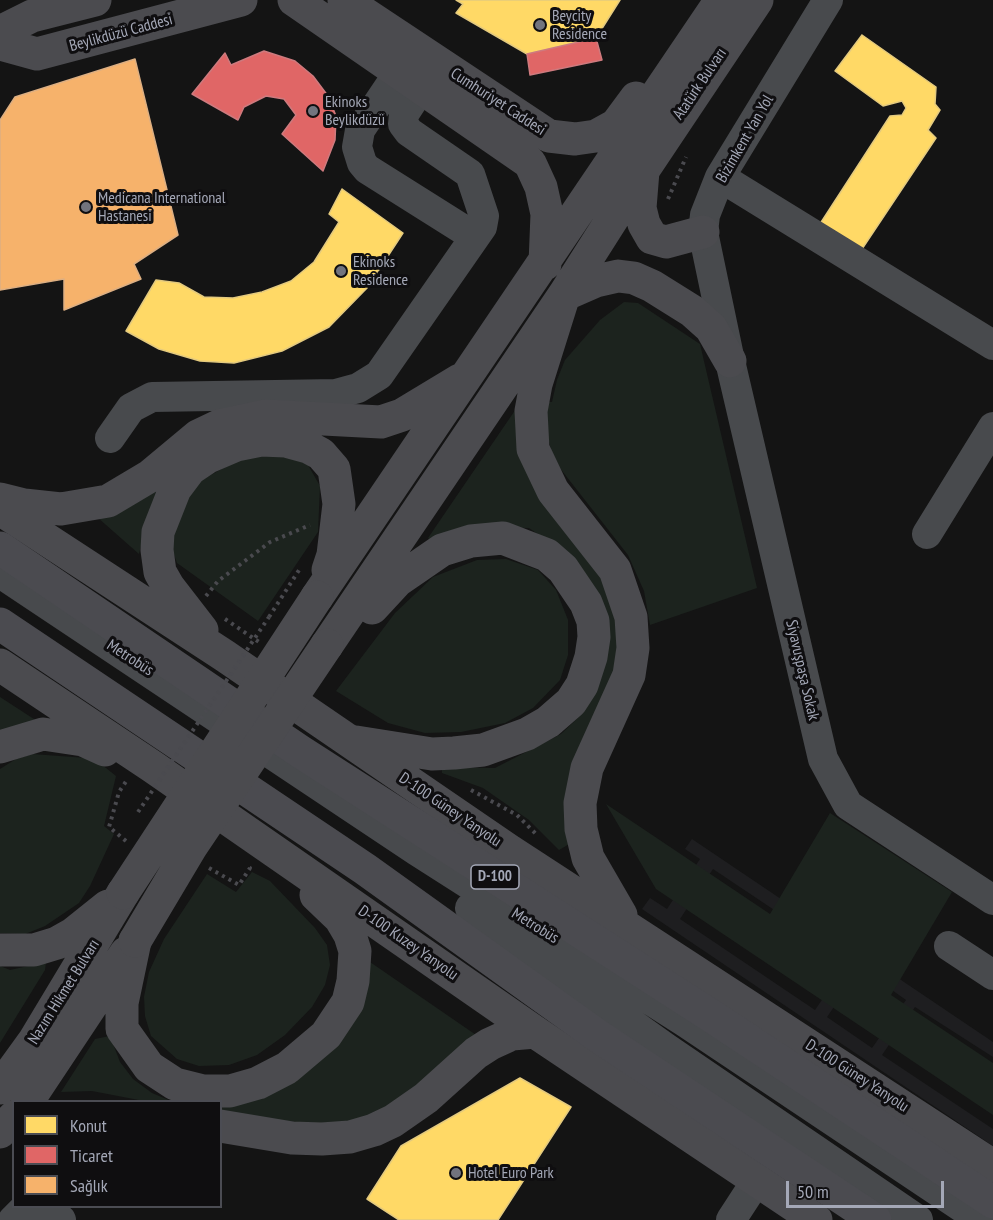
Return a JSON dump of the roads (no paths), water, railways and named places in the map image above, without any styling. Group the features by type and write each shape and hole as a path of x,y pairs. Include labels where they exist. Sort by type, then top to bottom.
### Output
{"highway":[{"name":"D-100","path":"0,548 301,752 700,1008 993,1202"},
{"path":"0,624 346,856 595,1034 875,1220"}],"main road":[{"path":"0,32 32,16 95,0"},
{"name":"Beylikdüzü Caddesi","path":"0,44 37,54 241,0"},
{"name":"Cumhuriyet Caddesi","path":"294,0 530,163 541,187 547,214 545,264"},
{"name":"Cumhuriyet Caddesi","path":"345,0 549,136 575,138 596,136 616,125 686,30 719,0"},
{"path":"0,950 34,950 57,943 92,920 123,893 317,597 545,264 719,0"},
{"name":"Atatürk Bulvarı","path":"564,295 644,169 757,0"},
{"path":"644,169 640,208 644,224 652,238 666,242 703,232"},
{"path":"26,1100 135,941 191,847 564,295 596,280 618,276 634,278 669,296 711,328 730,361"},
{"path":"564,295 536,384 531,430 533,449 553,491 615,570 631,617 633,648 629,675 587,768 580,803 581,829 588,858 598,879 629,927"},
{"path":"0,499 24,505 61,509 108,501 150,476 198,436 219,426 244,419 275,416 355,423 381,422 402,415 471,372"},
{"path":"225,656 168,586 160,572 157,550 158,531 175,489 190,469 236,445 261,440 286,441 315,451 334,469 339,504 335,544 317,597"},
{"name":"D-100 Güney Yanyolu","path":"0,509 225,656 344,740 993,1166"},
{"path":"327,645 352,628 397,581 442,550 471,541 503,538 547,555 575,583 592,621 591,657 582,685 559,713 527,734 483,750 454,753 388,749 344,740"},
{"name":"D-100 Kuzey Yanyolu","path":"0,665 141,781 288,862 535,1032 816,1220"},
{"path":"0,747 28,737 63,735 141,781"},
{"path":"135,941 122,1003 122,1029 149,1067 175,1084 203,1091 230,1090 258,1083 287,1068 326,1035 344,1009 353,981 355,951 350,935 340,918 312,891 288,862"},
{"name":"Nazım Hikmet Bulvarı","path":"0,1088 39,1032 123,893"},
{"path":"222,1126 292,1138 322,1139 366,1132 393,1121 426,1098 476,1053 490,1044 512,1034 535,1032"}],"street":[{"name":"Bizimkent Yan Yol","path":"730,361 703,232 705,215 720,177 828,0"},
{"path":"410,80 360,130 357,147 367,170 475,237"},
{"path":"110,438 131,408 152,397 336,394 369,383 379,375 482,227 484,216 470,174 409,132 403,124 410,80"},
{"path":"720,177 993,345"},
{"name":"Siyavuşpaşa Sokak","path":"730,361 823,759 848,805 993,900"},
{"path":"927,534 993,427"},
{"name":"Metrobüs","path":"0,573 417,851 684,1022 981,1220"},
{"name":"Metrobüs","path":"0,589 407,864 666,1048 918,1220"},
{"path":"949,946 993,975"},
{"path":"730,1220 757,1180"},
{"path":"13,1220 23,1210 32,1208 61,1220"}],"place":[{"name":"Beycity Residence","path":"540,25"},
{"name":"Ekinoks Beylikdüzü","path":"313,111"},
{"name":"Medicana International Hastanesi","path":"86,207"},
{"name":"Ekinoks Residence","path":"341,271"},
{"name":"Hotel Euro Park","path":"456,1173"}]}
